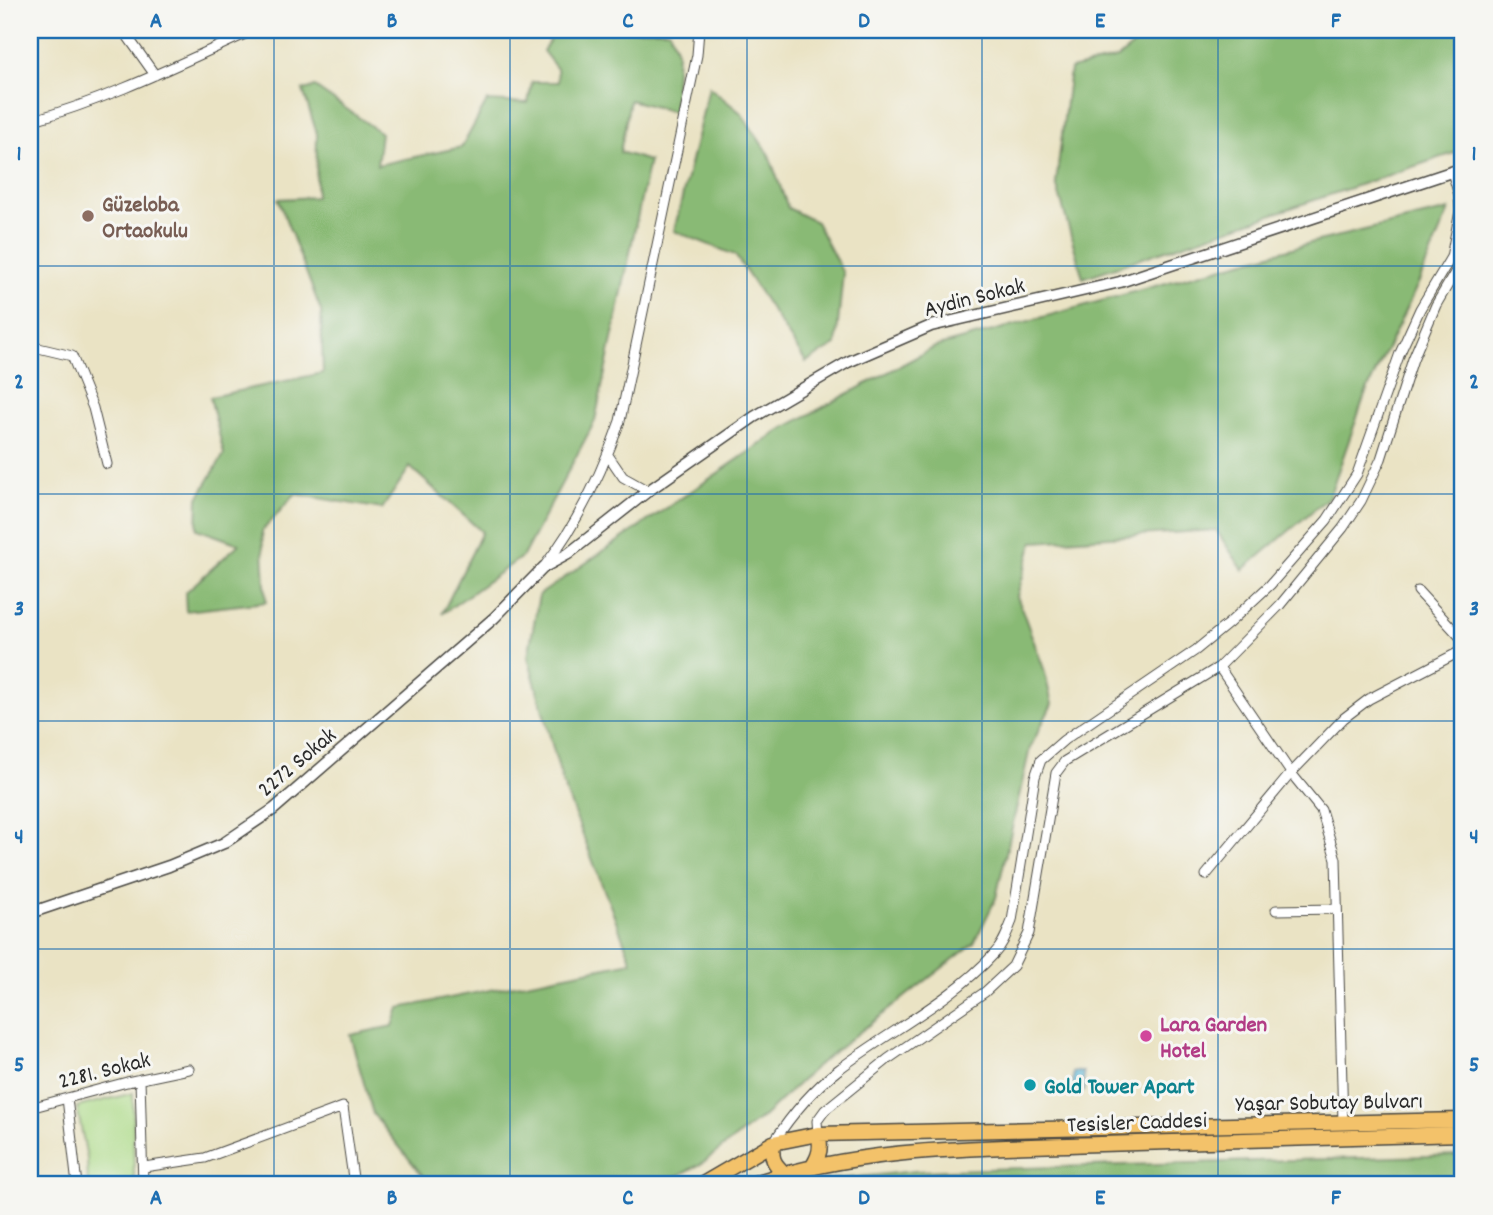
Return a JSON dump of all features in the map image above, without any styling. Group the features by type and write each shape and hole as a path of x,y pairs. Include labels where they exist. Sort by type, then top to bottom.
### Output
{"main road":[{"name":"Yaşar Sobutay Bulvarı","path":"701,1185 774,1143 818,1134 1463,1120"},
{"path":"812,1167 818,1159 820,1149 818,1134"},
{"name":"Tesisler Caddesi","path":"749,1185 784,1173 861,1157 939,1149 1463,1134"},
{"path":"774,1143 771,1154 774,1163 784,1173"}],"street":[{"path":"122,30 155,75"},
{"path":"30,121 58,114 155,75 254,30"},
{"path":"544,567 568,534 608,455 622,409 698,55 699,30"},
{"path":"774,1143 785,1126 836,1071 962,984 999,947 1012,921 1035,777 1041,760 1064,740 1196,650 1229,623 1270,585 1327,520 1357,474 1400,353 1420,309 1451,257 1460,211 1458,170"},
{"name":"Aydin Sokak","path":"544,567 568,554 648,491 754,417 836,368 931,326 1121,282 1458,170"},
{"path":"818,1134 817,1121 825,1110 888,1059 985,992 1013,966 1029,933 1056,773 1065,761 1219,667 1280,605 1343,528 1361,501 1381,459 1413,359 1436,305 1463,263 1451,257"},
{"path":"30,346 72,356 93,408 107,464"},
{"path":"608,455 623,477 648,491"},
{"name":"2272 Sokak","path":"30,913 172,865 224,843 274,809 494,618 544,567"},
{"path":"1418,591 1463,640"},
{"path":"1206,875 1291,774 1344,718 1369,699 1463,650"},
{"path":"1219,667 1291,774 1321,810 1336,859 1343,1123"},
{"path":"1276,910 1337,909"},
{"name":"2281. Sokak","path":"30,1108 189,1069"},
{"path":"140,1079 143,1185"},
{"path":"67,1098 77,1185"},
{"path":"144,1167 205,1158 343,1107 354,1185"}],"green space":[{"path":"556,30 669,30 677,51 674,112 630,100 620,152 649,161 595,421 523,556 442,614 482,532 410,467 382,509 295,494 262,531 266,602 186,611 185,593 239,544 197,529 198,498 224,454 210,397 323,373 321,311 278,199 316,197 317,134 303,90 315,87 381,133 377,165 462,147 487,101 528,103 532,82 558,82 557,69 543,51"},
{"path":"1152,30 1463,30 1463,150 1083,278 1056,183 1070,69 1118,58"},
{"path":"709,87 741,113 769,155 788,208 816,222 843,273 836,345 806,362 735,255 674,231"},
{"path":"1449,210 1418,284 1365,395 1329,497 1243,570 1216,530 1033,542 1017,596 1044,669 1052,704 1030,748 996,898 974,943 820,1063 764,1116 701,1164 660,1185 430,1185 373,1114 350,1035 393,1026 399,1008 632,962 563,784 528,657 539,595 784,428 935,347 1314,242"},
{"path":"133,1093 134,1185 88,1185 87,1158 77,1107"},
{"path":"1463,1155 1463,1185 801,1185 916,1171"}],"water":[{"path":"1073,1072 1083,1072 1084,1091 1073,1091"}],"place":[{"name":"Güzeloba Ortaokulu","path":"88,216"},
{"name":"Lara Garden Hotel","path":"1146,1036"},
{"name":"Gold Tower Apart","path":"1030,1085"}]}
